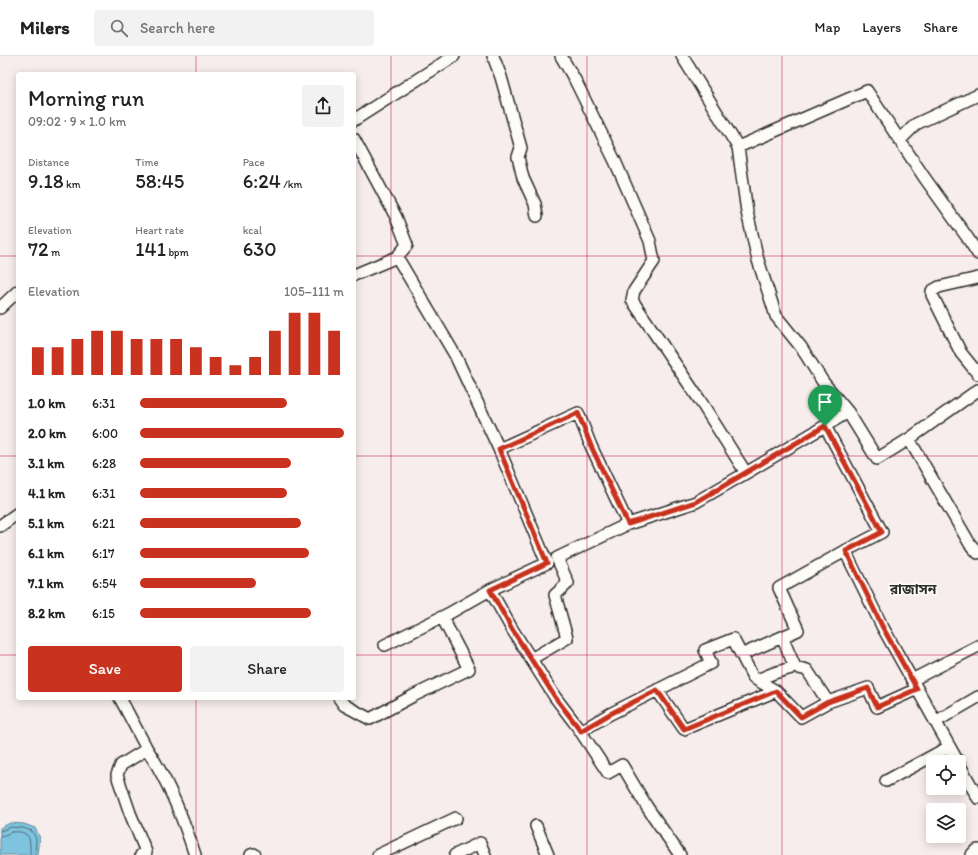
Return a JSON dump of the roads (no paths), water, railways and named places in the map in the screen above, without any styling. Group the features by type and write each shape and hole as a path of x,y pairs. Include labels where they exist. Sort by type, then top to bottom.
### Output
{"street":[{"path":"356,119 454,56"},
{"path":"493,56 501,77 521,148 518,157 523,178 535,204 537,216"},
{"path":"561,56 575,80 615,162 650,241 654,261 634,292 632,300 701,402 746,473"},
{"path":"682,56 738,147 747,212 758,260 776,316 801,348 823,382 848,412 877,460 978,390"},
{"path":"738,147 868,91 978,254"},
{"path":"900,140 916,124 978,95"},
{"path":"356,144 396,217 406,244 396,257 356,274"},
{"path":"396,257 455,355 552,560 568,583 555,595 567,638 531,659"},
{"path":"978,278 939,287 932,292 932,295 961,354 978,374"},
{"path":"0,308 16,293"},
{"path":"385,645 442,617 490,590 628,524 696,502 848,412"},
{"path":"499,449 578,413 591,446 628,524"},
{"path":"741,655 798,630 779,588 882,532 825,426"},
{"path":"909,439 970,544 978,553"},
{"path":"0,526 16,514"},
{"path":"846,551 882,626 954,755"},
{"path":"490,590 555,697 581,731 608,772 622,765 647,807 680,855"},
{"path":"340,700 344,705 370,719 469,669 442,617"},
{"path":"782,637 795,667"},
{"path":"581,731 610,714 711,663 705,650 733,639 753,677 776,691 801,717 828,702 868,688 877,707 978,646"},
{"path":"757,680 795,667 807,670 828,702"},
{"path":"657,690 684,729 776,691"},
{"path":"935,722 978,697"},
{"path":"121,700 147,749 158,766 180,811 195,855"},
{"path":"886,781 949,747"},
{"path":"141,855 146,852 130,813 117,775 121,765 147,749"},
{"path":"966,777 978,798"},
{"path":"378,855 456,818"},
{"path":"536,826 548,855"},
{"path":"455,855 480,844 485,855"},
{"path":"974,855 978,852"},
{"path":"251,855 255,855"}],"water":[{"path":"10,823 24,824 35,828 40,838 38,855 0,855 0,828"}],"district":[{"name":"রাজাসন","path":"913,589"}]}
